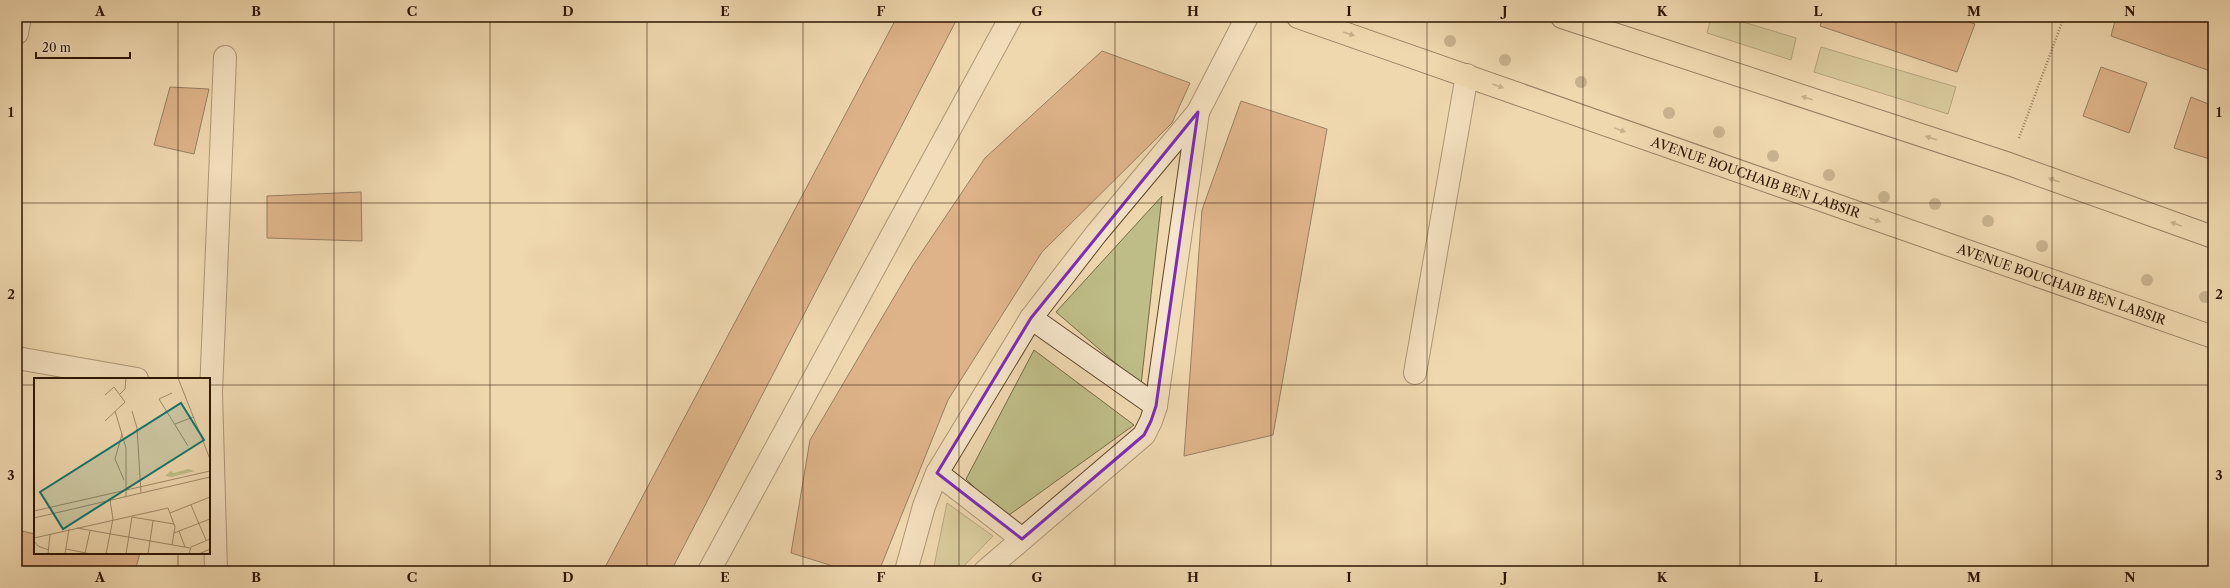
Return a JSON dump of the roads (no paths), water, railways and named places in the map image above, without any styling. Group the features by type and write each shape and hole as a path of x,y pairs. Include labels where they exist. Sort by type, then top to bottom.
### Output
{"main road":[{"name":"AVENUE BOUCHAIB BEN LABSIR","path":"1298,17 2213,337"},
{"path":"1562,17 2009,164 2213,237"}],"street":[{"path":"17,33 20,17"},
{"path":"708,571 1011,17"},
{"path":"906,571 924,506 937,473 1031,318 1092,240 1198,112 1247,17"},
{"path":"216,571 210,392 225,57"},
{"path":"1415,373 1467,75"},
{"path":"985,571 1144,435 1152,421 1156,406 1198,112"},
{"path":"1031,318 1156,406"},
{"path":"17,358 131,378"},
{"path":"937,473 1022,540"}]}
